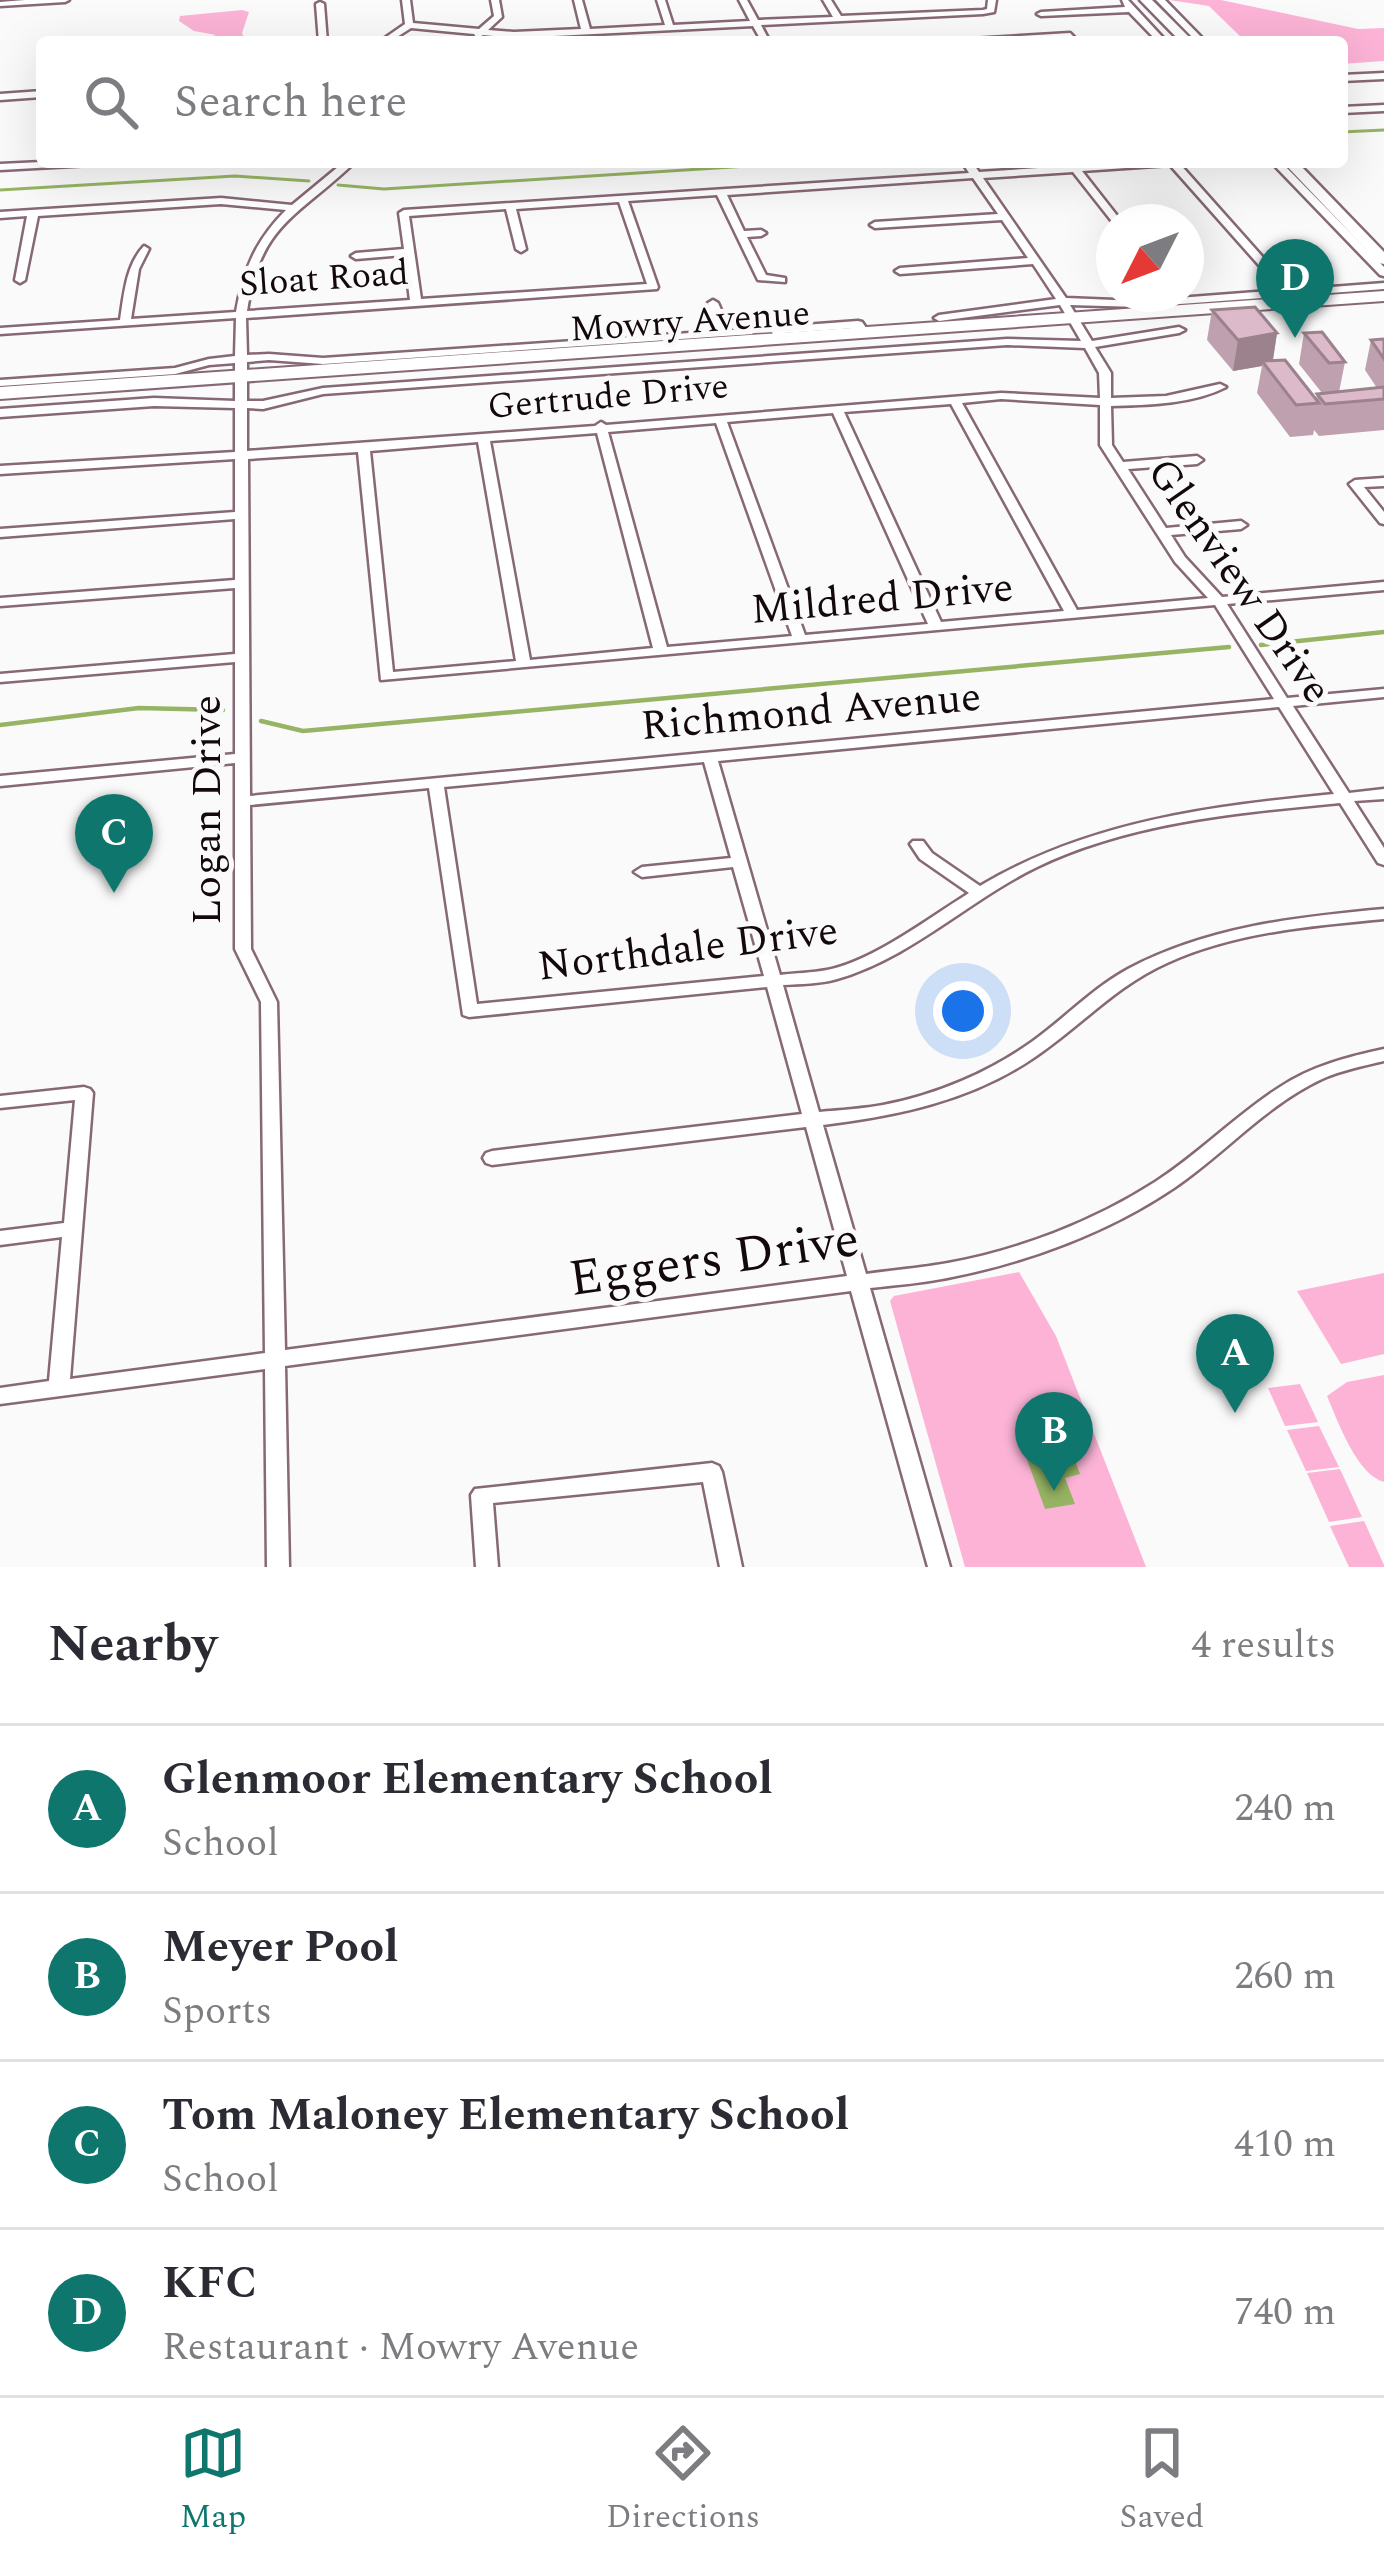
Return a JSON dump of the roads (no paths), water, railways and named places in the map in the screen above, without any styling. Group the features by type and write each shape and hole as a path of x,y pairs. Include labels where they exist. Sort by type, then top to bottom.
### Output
{"main road":[{"path":"1146,0 1182,36"},
{"path":"1132,4 1167,36"},
{"path":"1296,168 1384,260"},
{"path":"1313,168 1384,240"},
{"name":"Mowry Avenue","path":"0,393 242,382 1075,323 1384,296"},
{"name":"Mowry Avenue","path":"0,404 862,332 1384,306"}],"street":[{"path":"1,2 65,0"},
{"path":"406,0 409,25"},
{"path":"476,36 498,17 495,0"},
{"path":"578,0 586,31"},
{"path":"661,0 669,26"},
{"path":"743,0 762,36"},
{"path":"827,0 838,19"},
{"path":"1123,0 1132,4 1158,36"},
{"path":"1160,0 1196,36"},
{"path":"320,4 323,36"},
{"path":"1041,14 1066,16 1132,4"},
{"path":"392,36 409,25 479,33 586,31 838,19 992,5"},
{"path":"1348,79 1384,76"},
{"path":"0,97 36,94"},
{"path":"1348,99 1358,109"},
{"path":"1348,110 1384,108"},
{"path":"0,167 36,165"},
{"name":"Logan Drive","path":"278,1567 269,1002 242,949 242,315 250,260 271,231 343,168"},
{"name":"Glenview Drive","path":"971,168 1105,373 1106,445 1162,532 1219,602 1384,860"},
{"path":"416,302 404,213 1090,168"},
{"path":"1178,168 1288,293"},
{"path":"1282,168 1384,273"},
{"path":"1076,169 1104,204"},
{"path":"720,190 762,278 781,280"},
{"name":"Sloat Road","path":"0,331 653,287 622,197"},
{"path":"0,215 221,201 297,208"},
{"path":"509,205 521,249"},
{"path":"20,280 33,213"},
{"path":"875,225 1005,218"},
{"path":"741,234 760,233"},
{"path":"125,322 134,269 144,249"},
{"path":"356,256 406,253"},
{"path":"900,271 1036,261"},
{"name":"Mowry Avenue","path":"1075,323 1138,304 1384,286"},
{"path":"713,303 726,334"},
{"name":"Mowry Avenue","path":"939,318 1178,330"},
{"name":"Mowry Avenue","path":"0,413 154,402 323,361 748,332"},
{"name":"Mowry Avenue","path":"0,383 175,371 242,382"},
{"name":"Gertrude Drive","path":"0,470 364,448 1001,396 1106,404 1162,400 1220,386"},
{"path":"955,400 1072,615"},
{"path":"837,409 937,627"},
{"path":"720,418 800,639"},
{"path":"601,426 661,652"},
{"path":"483,438 524,664"},
{"name":"Mildred Drive","path":"364,448 386,676 1384,586"},
{"path":"1120,466 1197,460"},
{"path":"1384,482 1355,484 1384,520"},
{"path":"0,533 242,514"},
{"path":"1162,532 1241,525"},
{"path":"0,602 242,583"},
{"path":"0,678 243,658"},
{"name":"Richmond Avenue","path":"244,801 1384,693"},
{"path":"0,781 243,758"},
{"path":"710,758 939,1567"},
{"name":"Northdale Drive","path":"436,782 469,1011 775,982 861,965 977,891 1036,862 1138,827 1384,794"},
{"path":"918,844 926,856 977,891"},
{"path":"642,872 737,862"},
{"path":"492,1158 885,1111 948,1094 994,1076 1131,973 1271,924 1384,914"},
{"name":"Eggers Drive","path":"0,1396 970,1265 1030,1250 1104,1220 1193,1166 1290,1085 1354,1060 1384,1055"},
{"path":"0,1102 84,1093 58,1388"},
{"path":"0,1238 72,1229"},
{"path":"487,1567 482,1495 712,1472 731,1567"}],"waterway":[{"path":"1348,132 1384,130"},
{"path":"338,185 384,189 718,168"},
{"path":"0,190 235,176 309,181"},
{"path":"1261,645 1384,632"},
{"path":"261,721 303,731 1229,647"},
{"path":"0,725 139,708 223,710"}],"place":[{"name":"KFC","path":"1295,338"},
{"name":"Tom Maloney Elementary School","path":"114,893"},
{"name":"Glenmoor Elementary School","path":"1235,1413"},
{"name":"Meyer Pool","path":"1054,1491"}]}
